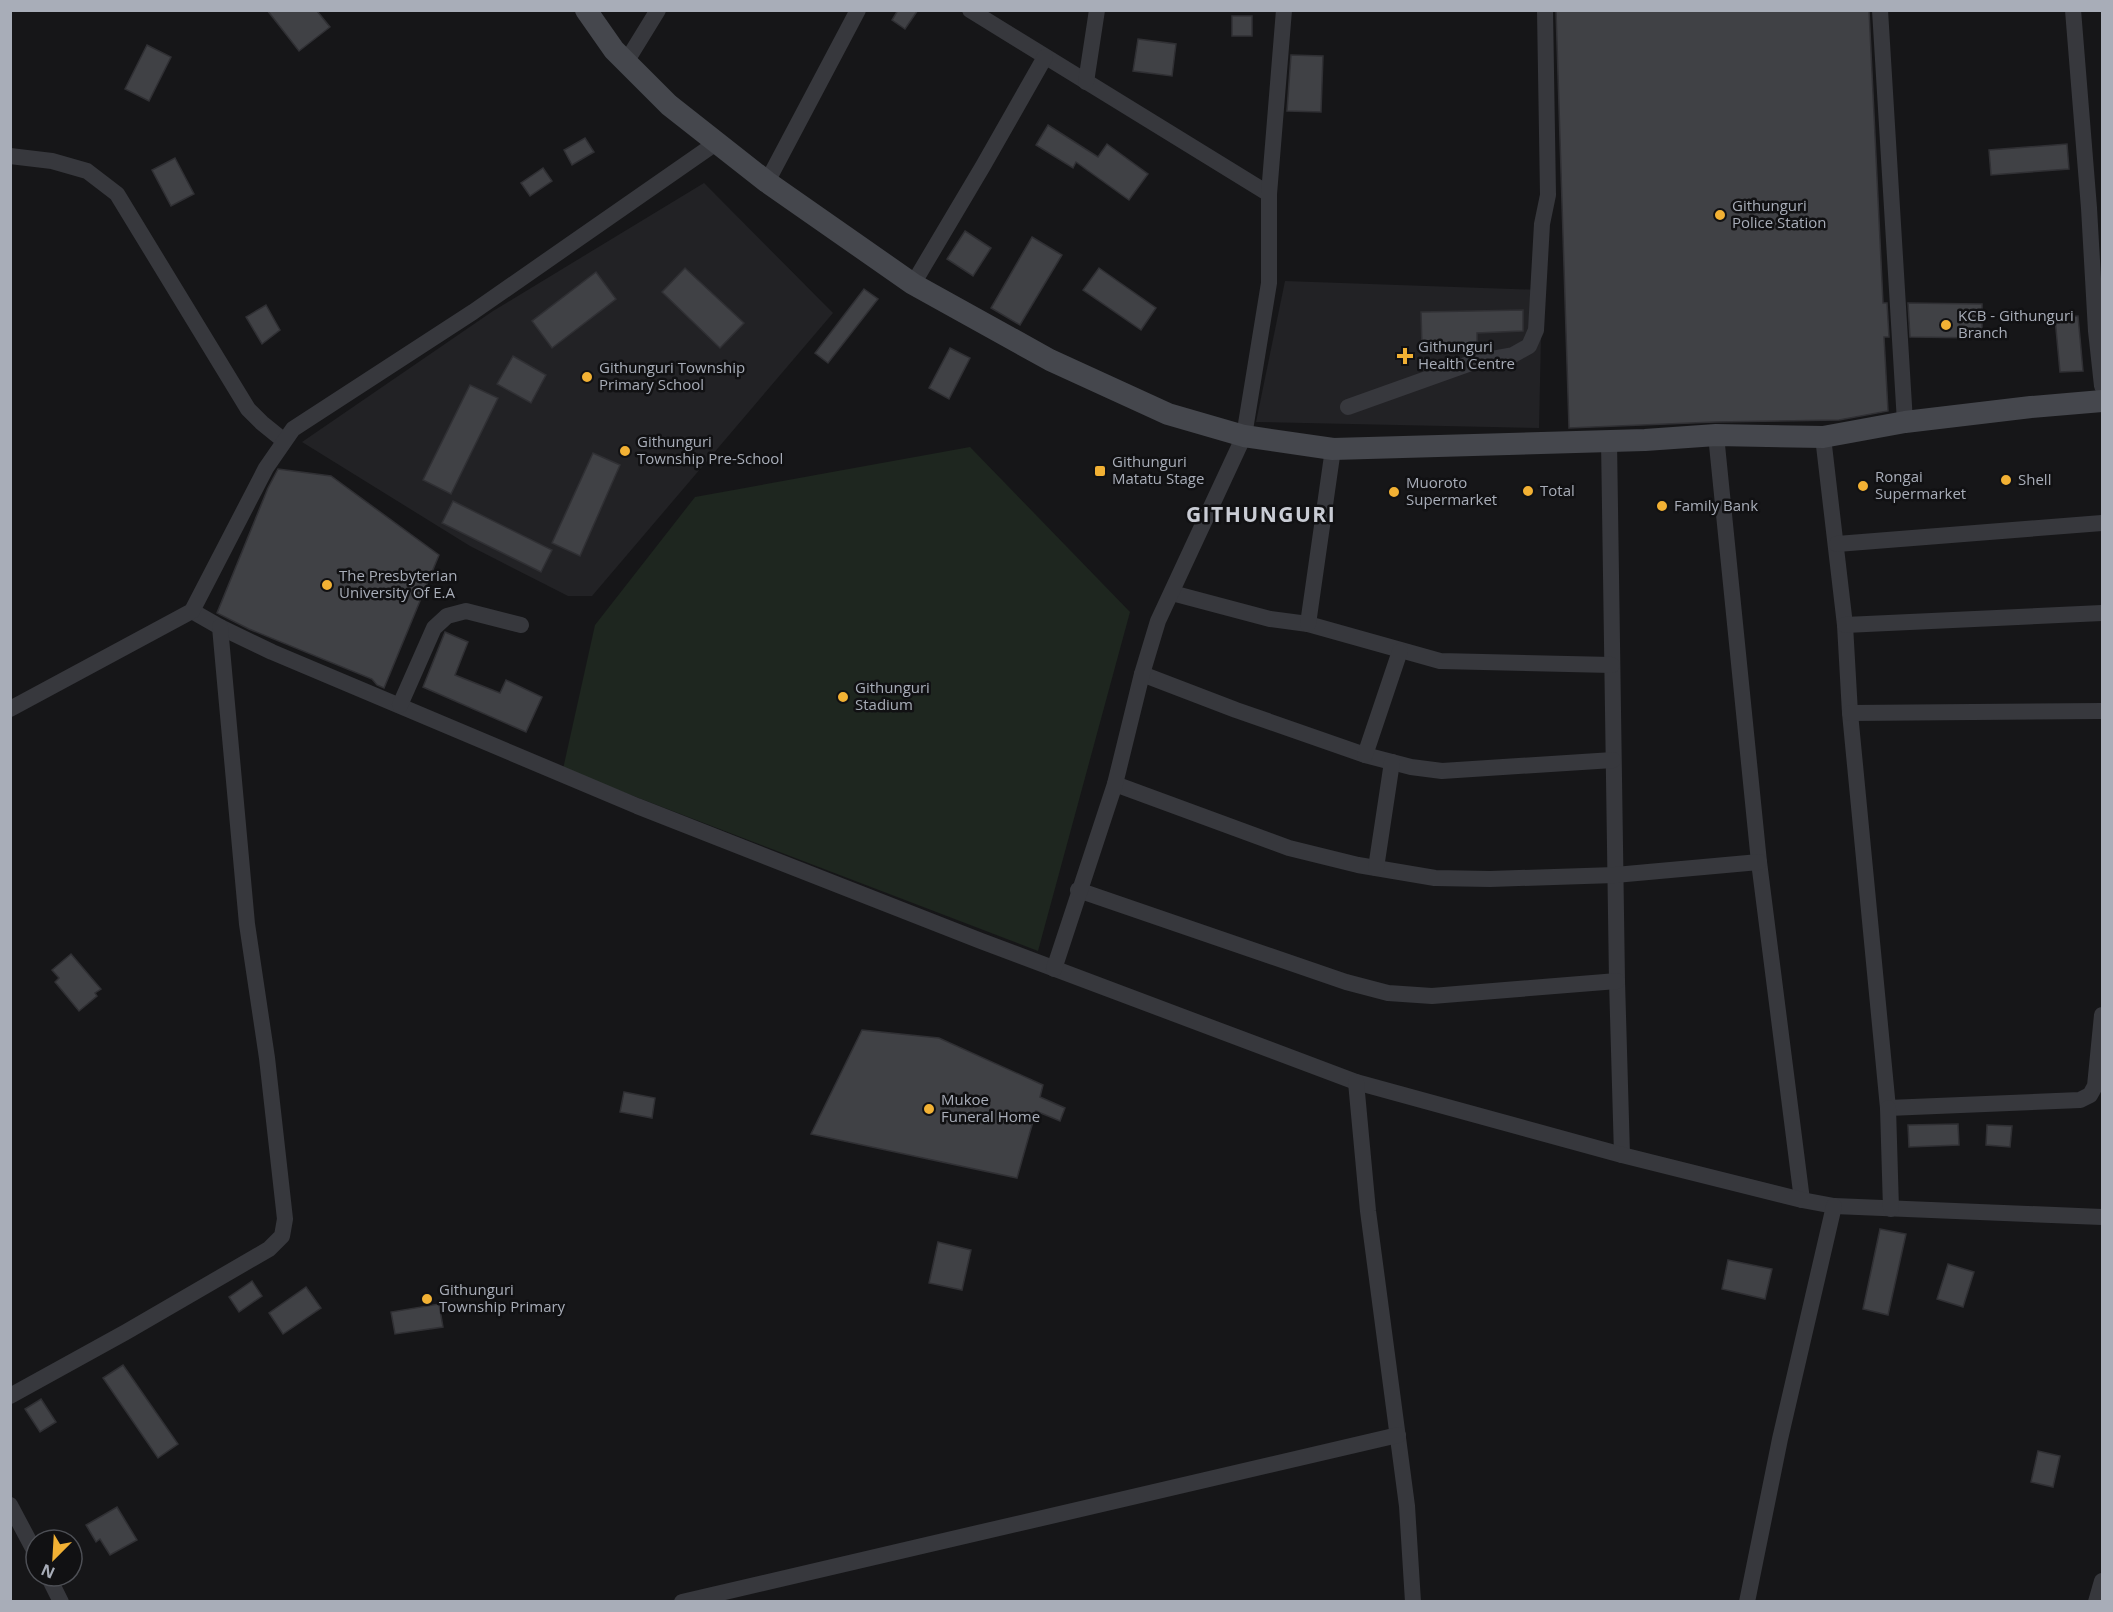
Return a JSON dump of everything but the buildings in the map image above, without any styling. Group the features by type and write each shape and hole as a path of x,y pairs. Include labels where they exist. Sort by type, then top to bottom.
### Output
{"main road":[{"path":"586,10 614,50 669,105 767,182 913,284 1050,360 1168,414 1244,436 1333,449 1645,440 1716,435 1823,437 1905,422 2103,401"}],"street":[{"path":"626,62 658,10"},
{"path":"767,182 858,10"},
{"path":"970,10 1269,194"},
{"path":"1086,82 1097,10"},
{"path":"1054,969 1078,890 1115,784 1142,674 1158,621 1244,436 1269,283 1269,194 1284,10"},
{"path":"1348,407 1474,362 1513,355 1529,346 1536,330 1542,224 1548,195 1545,10"},
{"path":"1880,10 1905,422"},
{"path":"2073,10 2089,208 2096,331 2103,386"},
{"path":"913,284 1045,57"},
{"path":"10,709 192,611 266,468 292,429 472,312 716,143"},
{"path":"10,156 52,161 87,171 117,194 248,409 284,440"},
{"path":"1716,435 1759,862 1802,1200"},
{"path":"1823,437 1845,625 1850,713 1888,1108 1891,1209"},
{"path":"1609,441 1615,875 1622,1155"},
{"path":"1308,624 1333,449"},
{"path":"1837,544 2103,523"},
{"path":"1172,593 1270,619 1308,624 1440,661 1612,665"},
{"path":"400,705 434,628 447,616 466,610 521,625"},
{"path":"192,611 272,652 637,806 1054,969 1356,1082 1622,1155 1834,1206 2103,1217"},
{"path":"1845,625 2103,613"},
{"path":"10,1396 269,1249 282,1236 285,1219 267,1058 247,924 220,627"},
{"path":"1365,755 1400,651"},
{"path":"1142,674 1365,755 1411,767 1443,771 1613,760"},
{"path":"1850,713 2103,711"},
{"path":"1376,868 1392,762"},
{"path":"1115,784 1289,848 1376,868 1435,878 1490,879 1615,875 1759,862"},
{"path":"1078,890 1346,982 1388,993 1432,996 1617,981"},
{"path":"1888,1108 2080,1100 2090,1095 2095,1086 2103,1014"},
{"path":"1356,1082 1368,1211 1407,1506 1413,1602"},
{"path":"1747,1602 1780,1439 1834,1206"},
{"path":"682,1602 1398,1435"},
{"path":"10,1505 24,1531"},
{"path":"2096,1602 2103,1581"},
{"path":"54,1588 61,1602"}],"shaded area":[{"name":"Githunguri Township Primary School","path":"704,183 833,313 592,596 568,596 470,546 302,442 493,311"},
{"name":"Githunguri Health Centre","path":"1285,281 1542,290 1539,428 1256,422"},
{"name":"Githunguri Stadium","path":"970,447 1130,612 1038,951 563,769 595,625 695,497"}],"place":[{"name":"Githunguri Police Station","path":"1720,215"},
{"name":"KCB - Githunguri Branch","path":"1946,325"},
{"name":"Githunguri Health Centre","path":"1405,356"},
{"name":"Githunguri Township Primary School","path":"587,377"},
{"name":"Githunguri Township Pre-School","path":"625,451"},
{"name":"Githunguri Matatu Stage","path":"1100,471"},
{"name":"Shell","path":"2006,480"},
{"name":"Rongai Supermarket","path":"1863,486"},
{"name":"Total","path":"1528,491"},
{"name":"Muoroto Supermarket","path":"1394,492"},
{"name":"Family Bank","path":"1662,506"},
{"name":"The Presbyterian University Of E.A","path":"327,585"},
{"name":"Githunguri Stadium","path":"843,697"},
{"name":"Mukoe Funeral Home","path":"929,1109"},
{"name":"Githunguri Township Primary","path":"427,1299"}],"district":[{"name":"GITHUNGURI","path":"1261,515"}]}
